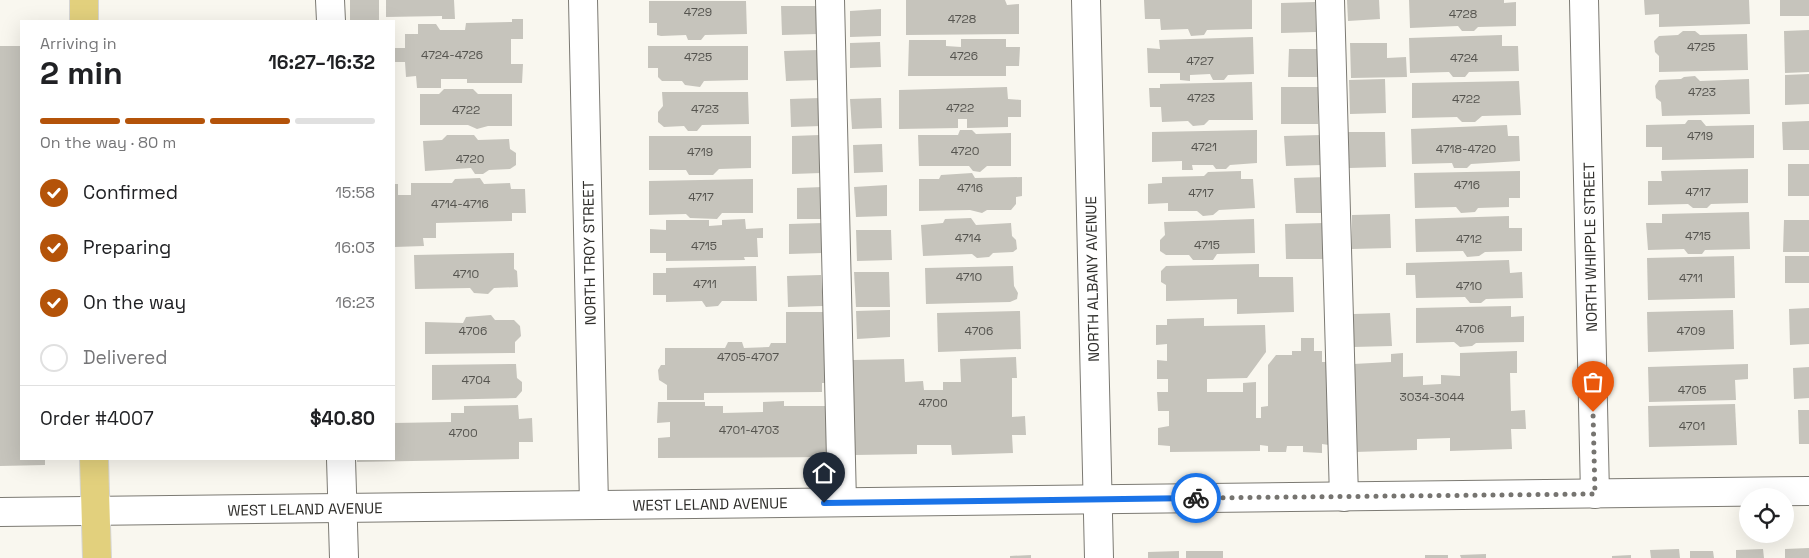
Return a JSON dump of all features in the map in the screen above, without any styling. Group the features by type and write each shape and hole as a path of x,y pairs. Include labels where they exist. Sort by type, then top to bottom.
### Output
{"main road":[{"path":"84,0 84,20"},
{"path":"94,460 97,558"}],"street":[{"path":"330,0 331,20"},
{"name":"NORTH TROY STREET","path":"583,0 594,505"},
{"path":"830,0 842,502"},
{"name":"NORTH ALBANY AVENUE","path":"1086,0 1099,558"},
{"path":"1330,0 1344,497"},
{"name":"NORTH WHIPPLE STREET","path":"1584,0 1595,494"},
{"path":"341,460 344,558"},
{"name":"WEST LELAND AVENUE","path":"0,512 1809,491"}],"building":[{"path":"350,0 379,0 379,20 350,20"},
{"path":"386,0 454,0 455,19 442,19 442,16 386,17"},
{"path":"906,0 1005,0 1007,5 1019,4 1019,34 906,35"},
{"path":"1144,0 1252,0 1252,29 1207,30 1204,35 1191,36 1188,29 1161,30 1160,19 1145,19"},
{"path":"1347,0 1379,0 1380,19 1348,21"},
{"path":"1409,0 1504,0 1504,3 1516,2 1516,26 1478,27 1474,31 1462,31 1458,26 1410,28"},
{"path":"1644,0 1749,0 1750,24 1659,27 1659,14 1645,15"},
{"path":"1780,0 1809,0 1809,16 1780,16"},
{"path":"649,1 746,1 747,34 705,35 701,40 688,40 686,35 657,35 657,23 649,23"},
{"path":"1315,2 1316,32 1281,33 1281,3"},
{"path":"781,6 817,6 818,34 782,35"},
{"path":"881,9 881,36 850,37 850,11"},
{"path":"512,19 523,19 523,39 511,39 511,64 523,64 522,83 467,83 467,79 441,79 441,88 417,88 416,76 406,77 405,62 395,62 395,48 405,48 405,34 418,34 418,24 436,24 440,30 465,30 466,23 512,22"},
{"path":"1809,30 1809,72 1785,73 1784,31"},
{"path":"1683,31 1695,31 1700,35 1747,34 1748,70 1659,72 1659,56 1655,52 1654,41 1659,36 1678,35"},
{"path":"1502,35 1502,46 1518,46 1519,71 1469,72 1465,77 1453,77 1449,72 1410,73 1409,38"},
{"path":"1253,37 1254,74 1228,75 1224,80 1213,80 1210,74 1190,75 1190,81 1180,80 1180,73 1148,73 1147,48 1160,49 1159,40"},
{"path":"961,39 1006,39 1006,47 1020,47 1019,66 1006,66 1006,76 908,76 909,40 946,40 946,46 961,47"},
{"path":"880,42 881,67 850,68 850,43"},
{"path":"1350,43 1387,43 1387,58 1406,57 1407,77 1351,78"},
{"path":"0,46 20,46 20,460 45,460 45,465 0,466"},
{"path":"648,46 748,46 748,80 704,81 700,87 685,85 682,81 662,81 658,77 658,68 648,68"},
{"path":"1289,49 1321,49 1321,77 1288,77"},
{"path":"819,50 820,80 786,81 784,51"},
{"path":"1809,74 1809,104 1785,105 1785,75"},
{"path":"1695,76 1700,81 1749,79 1750,114 1662,116 1661,102 1656,98 1655,86 1659,80"},
{"path":"1385,79 1386,113 1350,114 1349,80"},
{"path":"1519,81 1521,115 1482,116 1475,122 1462,122 1457,117 1412,118 1412,83"},
{"path":"1252,82 1253,120 1209,120 1204,125 1193,126 1188,121 1162,122 1161,107 1150,107 1149,88 1160,88 1160,84"},
{"path":"1007,87 1008,99 1021,100 1021,117 1008,117 1008,127 967,128 967,119 958,119 958,128 899,129 899,90"},
{"path":"1281,87 1318,87 1318,124 1281,124"},
{"path":"444,89 473,89 478,94 512,94 512,126 488,126 477,129 468,125 420,125 420,94 439,94"},
{"path":"662,92 748,92 749,124 702,125 697,131 688,131 684,126 664,127 658,122 658,112 663,106"},
{"path":"820,98 821,126 791,127 790,99"},
{"path":"881,98 882,128 852,129 850,99"},
{"path":"1688,120 1701,120 1706,126 1754,125 1754,158 1662,160 1662,147 1646,147 1646,125 1685,124"},
{"path":"1809,121 1809,150 1783,150 1782,122"},
{"path":"1507,125 1508,136 1519,136 1520,161 1471,164 1467,168 1454,168 1452,163 1412,164 1411,129"},
{"path":"960,130 972,130 976,134 1011,133 1011,166 987,166 980,172 973,171 969,166 919,166 918,135 958,135"},
{"path":"1257,130 1257,163 1230,165 1226,169 1216,169 1213,165 1192,165 1193,170 1182,170 1182,161 1152,162 1152,132"},
{"path":"1348,132 1385,132 1386,167 1349,168"},
{"path":"447,135 474,135 478,140 509,139 510,149 516,153 516,165 510,169 489,170 483,174 475,174 471,168 425,171 423,141 442,140"},
{"path":"820,135 821,173 792,174 792,136"},
{"path":"1321,135 1322,165 1286,166 1284,136"},
{"path":"649,136 751,136 751,168 719,169 713,175 689,175 686,170 649,170"},
{"path":"882,144 883,172 854,173 853,145"},
{"path":"1788,164 1809,164 1809,196 1788,196"},
{"path":"1748,169 1748,203 1711,204 1707,208 1693,208 1688,204 1648,205 1648,181 1662,181 1661,171"},
{"path":"1241,171 1241,179 1253,179 1255,208 1219,210 1213,215 1203,216 1197,211 1168,211 1168,203 1148,204 1148,184 1162,183 1162,177 1204,176 1208,172"},
{"path":"1520,171 1520,198 1509,198 1509,207 1478,208 1475,212 1461,213 1456,207 1415,208 1414,173"},
{"path":"972,173 975,178 1022,177 1022,196 1016,197 1016,204 1011,210 987,210 982,213 970,210 919,211 919,179 939,179 941,175"},
{"path":"1327,177 1328,213 1296,213 1294,178"},
{"path":"480,178 484,184 510,183 511,189 525,189 526,213 512,213 512,221 436,223 436,238 423,238 424,246 395,247 395,184 398,184 398,195 411,195 411,183 452,183 455,179"},
{"path":"753,179 753,213 722,213 717,219 690,218 686,214 649,215 649,181"},
{"path":"887,185 887,216 856,217 854,187"},
{"path":"823,187 823,219 797,219 797,188"},
{"path":"1749,212 1750,249 1705,250 1702,254 1688,254 1684,249 1648,250 1646,223 1662,223 1662,214"},
{"path":"1390,214 1391,248 1352,249 1352,215"},
{"path":"1509,216 1509,228 1522,228 1522,251 1485,252 1479,256 1467,257 1463,251 1416,252 1415,219"},
{"path":"971,218 976,225 1011,223 1012,236 1016,240 1017,249 1013,252 993,253 989,257 977,258 972,254 923,256 921,225 943,223 945,219"},
{"path":"745,219 746,229 763,228 763,238 757,238 758,257 744,257 745,260 666,261 666,253 650,253 650,229 666,230 666,220 709,220 709,226 722,225 722,220"},
{"path":"1254,219 1255,253 1217,254 1213,260 1193,260 1189,255 1166,255 1160,251 1160,240 1165,235 1164,222"},
{"path":"1784,220 1809,220 1809,252 1783,252"},
{"path":"823,223 823,253 789,254 789,224"},
{"path":"1324,223 1325,259 1286,259 1285,224"},
{"path":"856,230 891,230 892,260 857,261"},
{"path":"514,253 514,269 517,271 518,287 494,288 488,294 474,293 470,288 415,289 414,255"},
{"path":"1734,256 1735,298 1648,300 1647,258"},
{"path":"1785,256 1809,256 1809,283 1785,283"},
{"path":"1509,260 1510,273 1522,272 1523,298 1486,299 1481,303 1470,303 1465,297 1416,298 1415,275 1406,275 1406,263"},
{"path":"1259,264 1259,277 1293,277 1294,312 1237,314 1237,299 1166,301 1166,285 1161,282 1161,271 1166,266"},
{"path":"756,266 757,301 722,301 718,306 706,307 702,301 666,302 666,295 653,295 653,273 666,273 666,268"},
{"path":"1013,266 1014,286 1018,293 1017,299 1010,302 926,304 925,268"},
{"path":"854,272 889,272 890,307 856,307"},
{"path":"821,275 823,306 788,307 787,276"},
{"path":"1511,306 1511,317 1524,316 1524,342 1476,343 1472,346 1460,347 1454,342 1416,343 1416,308"},
{"path":"1809,308 1809,344 1790,345 1789,309"},
{"path":"890,310 890,337 857,339 856,311"},
{"path":"1733,310 1734,349 1648,352 1647,312"},
{"path":"1020,311 1021,349 938,352 937,313"},
{"path":"786,312 830,312 830,383 822,383 822,392 704,393 704,400 667,400 667,385 659,380 658,370 661,365 665,365 665,348 725,348 728,342 742,342 744,348 769,347 771,343 786,343"},
{"path":"1390,313 1392,346 1353,347 1353,314"},
{"path":"491,315 495,320 514,320 520,326 521,336 515,342 515,353 425,354 425,322 463,323 466,317"},
{"path":"1204,318 1204,326 1265,325 1266,352 1247,378 1207,379 1207,392 1243,392 1243,383 1256,382 1256,418 1261,418 1261,407 1268,406 1268,365 1276,355 1292,355 1292,351 1301,351 1301,338 1314,338 1314,351 1322,351 1322,362 1329,362 1329,445 1322,444 1322,453 1303,452 1303,446 1287,446 1286,452 1268,452 1268,446 1260,445 1260,451 1170,452 1170,446 1158,445 1158,428 1169,426 1169,411 1158,411 1157,392 1168,392 1168,379 1157,379 1157,360 1167,361 1167,344 1156,345 1156,325 1167,325 1167,319"},
{"path":"1517,351 1517,373 1510,373 1511,411 1525,410 1526,429 1511,429 1512,449 1450,451 1450,438 1417,439 1417,450 1355,452 1353,364 1391,362 1391,354 1403,353 1403,377 1423,376 1423,385 1441,384 1441,375 1460,376 1460,353"},
{"path":"1016,357 1017,378 1012,378 1012,417 1025,416 1026,435 1012,435 1013,453 952,455 951,445 917,445 917,454 855,455 853,360 904,359 905,382 923,381 924,390 943,390 943,382 961,382 960,359"},
{"path":"516,364 517,378 522,382 522,391 516,398 432,400 432,365"},
{"path":"1748,364 1748,379 1735,380 1736,400 1649,402 1648,367"},
{"path":"1809,367 1809,398 1794,399 1793,368"},
{"path":"784,401 784,406 829,406 829,457 658,458 658,438 670,437 670,422 657,423 658,402 705,402 705,406 723,406 723,413 763,412 763,402"},
{"path":"1735,404 1737,445 1649,447 1648,406"},
{"path":"518,405 519,419 532,418 533,442 519,442 519,459 357,462 357,460 395,460 395,423 451,422 451,413 464,413 464,406"},
{"path":"1798,410 1809,410 1809,444 1799,444"},
{"path":"1809,548 1809,558 1785,558 1785,549"},
{"path":"1679,549 1680,558 1651,558 1650,550"},
{"path":"1763,549 1764,558 1736,558 1736,550"},
{"path":"1179,551 1179,558 1148,558 1148,552"},
{"path":"1186,551 1223,551 1223,558 1186,558"},
{"path":"1690,551 1713,551 1714,558 1690,558"},
{"path":"1486,554 1486,558 1461,558 1460,555"},
{"path":"1031,555 1031,558 1010,558 1010,556"},
{"path":"1425,555 1448,555 1448,558 1425,558"},
{"path":"1631,555 1631,558 1612,558 1612,556"}],"way so far":[{"path":"1196,498 1595,494 1593,412"}],"route":[{"path":"824,503 1196,498"}]}
